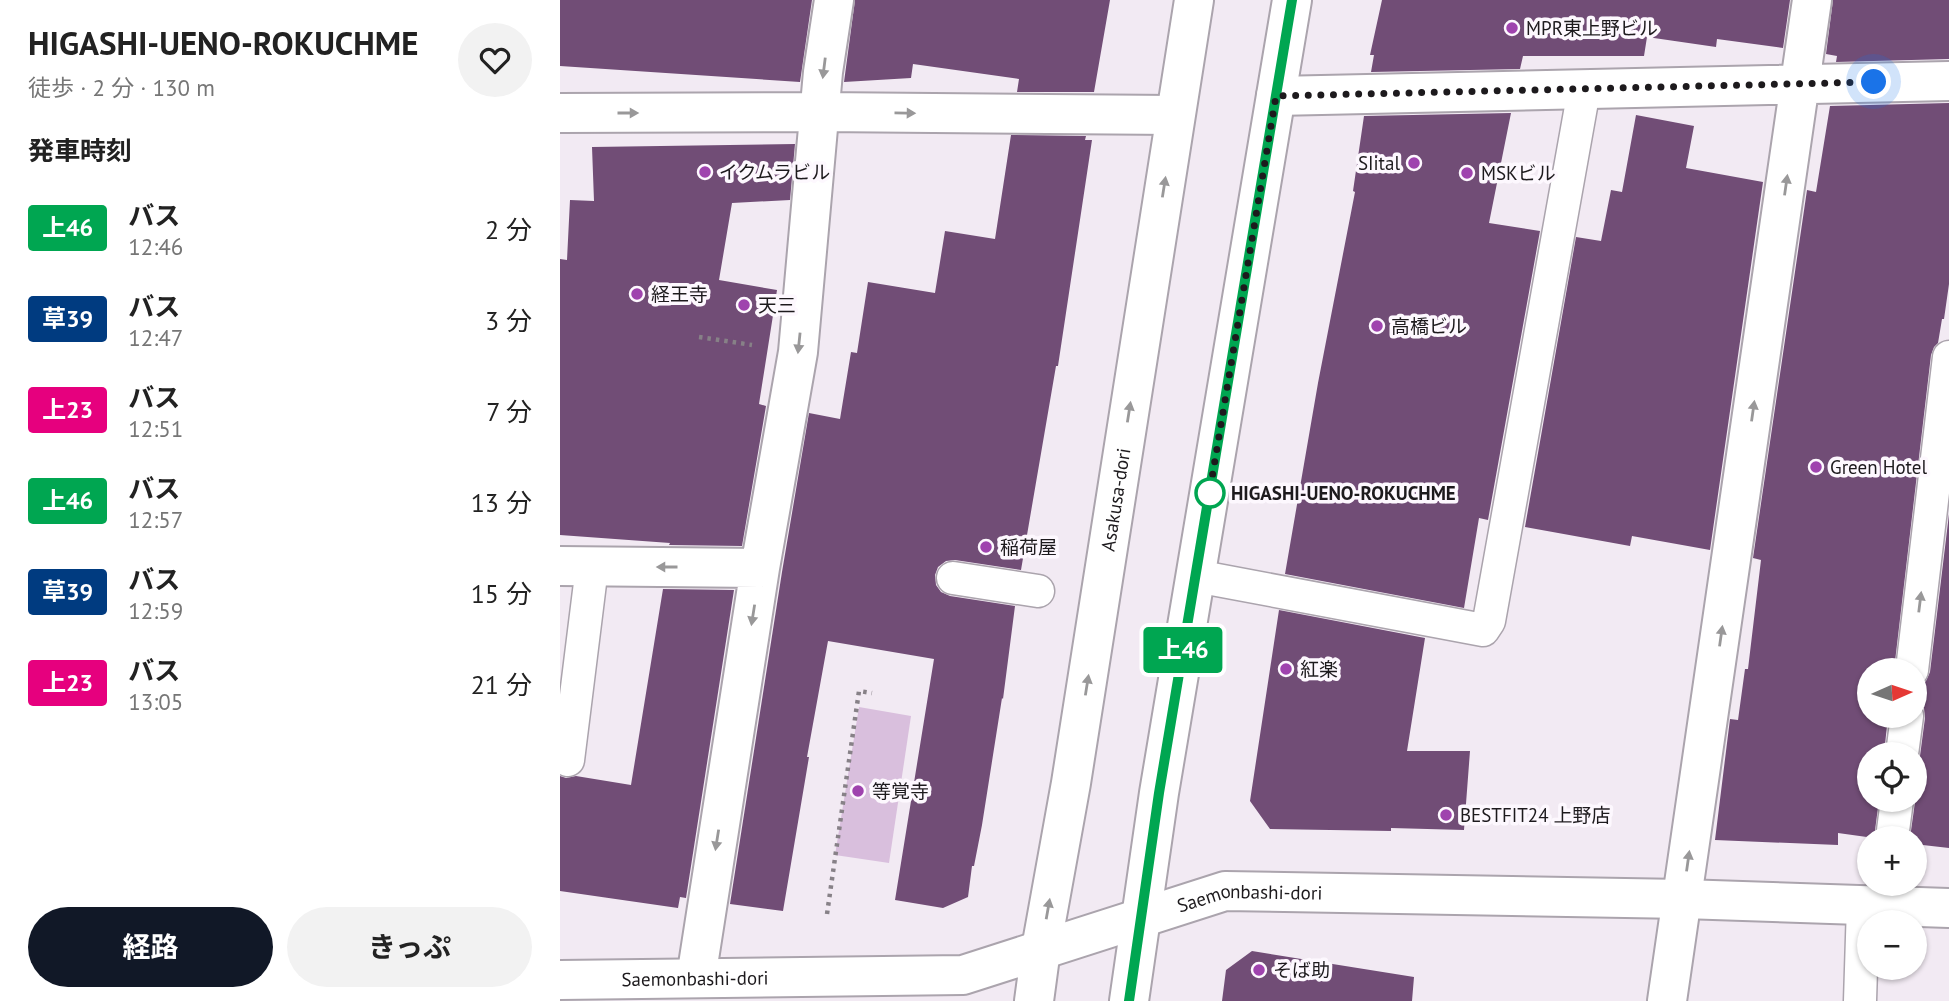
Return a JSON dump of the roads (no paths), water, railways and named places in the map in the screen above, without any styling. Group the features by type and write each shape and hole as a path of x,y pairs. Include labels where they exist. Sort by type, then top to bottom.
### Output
{"street":[{"path":"696,978 760,568 798,352 824,72 834,0"},
{"name":"Asakusa-dori","path":"1034,1001 1071,783 1194,0"},
{"path":"1129,1001 1159,793 1292,0"},
{"path":"1667,1001 1812,0"},
{"path":"1276,96 1949,81"},
{"path":"560,113 821,111 1175,115"},
{"path":"576,566 760,568"},
{"name":"Saemonbashi-dori","path":"560,980 626,990 696,978 963,975 1225,891 1683,899 1878,898 1949,908"}],"lane":[{"path":"1196,576 1483,630 1489,621 1584,90"},
{"path":"1913,658 1949,357"},
{"path":"568,760 576,566"},
{"path":"953,578 1038,591"},
{"path":"1860,1001 1878,898"}],"place":[{"name":"MPR東上野ビル","path":"1512,28"},
{"name":"SIital","path":"1414,163"},
{"name":"イクムラビル","path":"705,172"},
{"name":"MSKビル","path":"1467,173"},
{"name":"経王寺","path":"637,294"},
{"name":"天三","path":"744,305"},
{"name":"高橋ビル","path":"1377,326"},
{"name":"Green Hotel","path":"1816,467"},
{"name":"HIGASHI-UENO-ROKUCHME","path":"1210,493"},
{"name":"稲荷屋","path":"986,547"},
{"name":"紅楽","path":"1286,669"},
{"name":"等覚寺","path":"858,791"},
{"name":"BESTFIT24 上野店","path":"1446,815"},
{"name":"そば助","path":"1259,970"}]}
